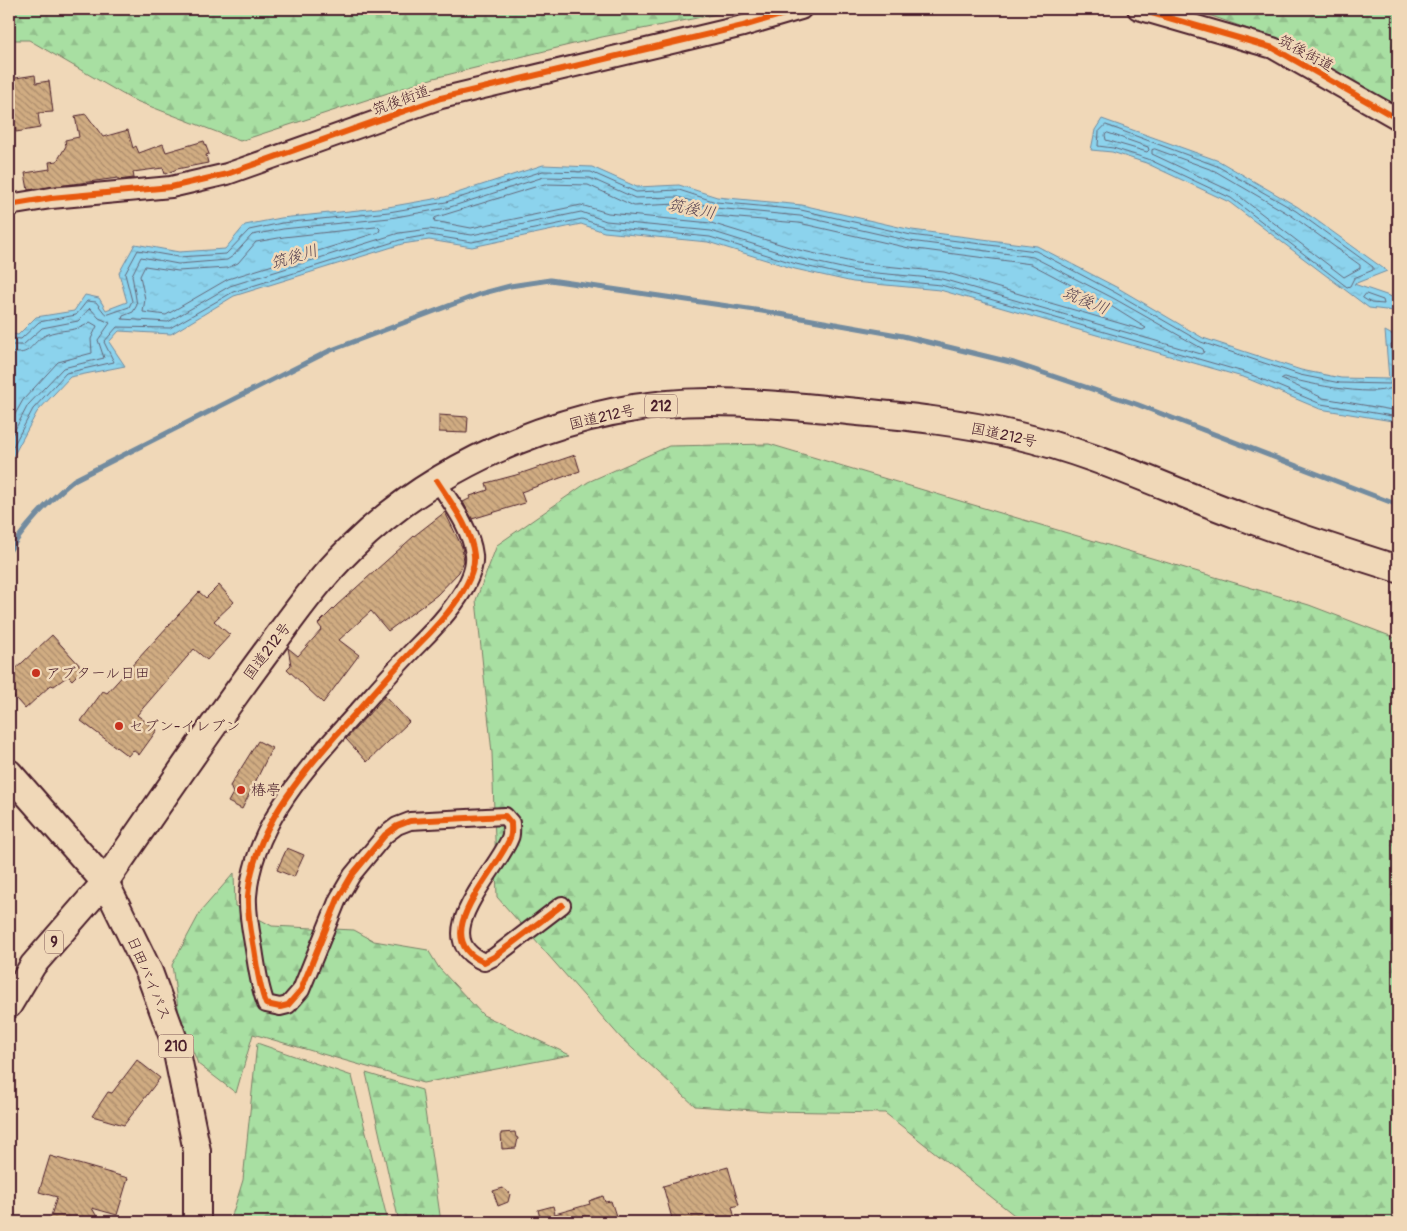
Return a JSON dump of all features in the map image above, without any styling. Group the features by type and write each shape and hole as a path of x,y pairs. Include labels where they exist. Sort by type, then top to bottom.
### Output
{"highway":[{"name":"国道212号","path":"105,882 215,722 312,591 351,548 384,520 437,481 487,454 538,434 597,416 644,407 709,402 794,406 893,415 1014,434 1078,452 1247,519 1398,570"},
{"name":"日田バイパス","path":"9,773 105,882 149,972 175,1043 197,1151 197,1222"}],"main road":[{"name":"9","path":"9,1006 33,966 105,882"}],"street":[{"name":"筑後街道","path":"9,205 51,198 171,187 227,174 442,98 743,26 801,9"},
{"name":"筑後街道","path":"1138,9 1273,48 1398,119"},
{"path":"437,481 468,532 474,556 468,583 442,621 380,683 310,765 267,830 253,868 248,897 260,987 266,1004 280,1007 288,1004 301,990 338,899 352,875 385,836 397,826 410,821 505,816 512,823 511,836 499,862 482,882 459,928 464,950 473,957 484,962 494,957 562,905"}],"green space":[{"path":"9,9 742,9 602,37 434,78 240,141 131,99 29,40 9,40"},
{"path":"1192,9 1398,9 1398,107 1282,41"},
{"path":"769,444 1309,605 1398,639 1398,1222 1023,1222 885,1113 768,1111 695,1106 621,1038 497,897 492,753 476,600 497,545 588,482 669,446"},
{"path":"234,873 235,906 272,926 354,930 374,941 428,950 439,968 483,1015 570,1055 423,1083 253,1034 236,1093 198,1064 179,1015 172,965 201,911"},
{"path":"257,1043 352,1076 388,1222 230,1222 243,1180"},
{"path":"366,1073 422,1090 441,1222 399,1222"}],"water":[{"path":"1102,119 1219,161 1298,207 1387,271 1354,284 1398,299 1398,309 1394,311 1369,308 1229,202 1146,163 1112,152 1091,150 1095,130"},
{"name":"筑後川","path":"543,165 592,167 637,187 679,185 717,197 802,205 912,230 1037,246 1118,288 1203,338 1301,370 1341,378 1389,379 1385,331 1398,338 1398,422 1320,409 1246,378 940,290 853,282 795,269 708,242 604,232 581,224 472,247 429,240 402,244 234,296 171,334 119,331 109,342 125,366 70,377 37,412 9,464 9,333 18,335 36,317 74,311 85,295 99,298 106,310 127,302 119,273 135,244 179,252 225,249 245,225 281,218 388,207 445,197"}],"building":[{"path":"35,75 36,83 49,81 53,112 38,113 40,128 16,132 14,121 9,121 9,79"},
{"path":"86,114 103,137 128,130 133,148 136,146 139,153 163,144 166,152 204,141 209,154 206,155 208,163 177,169 165,174 163,168 133,172 134,178 118,180 118,178 28,190 25,173 50,169 49,162 57,161 66,146 65,140 79,137 75,116"},
{"path":"439,415 468,417 467,433 439,432"},
{"path":"575,455 580,471 521,492 525,503 472,519 463,502 471,498 470,496 488,490 486,483"},
{"path":"445,512 462,547 464,561 459,572 437,595 388,631 371,611 339,640 359,655 323,703 287,669 291,665 288,648 298,656 322,629 318,624 337,605 414,536"},
{"path":"219,585 234,602 214,621 230,635 207,660 194,649 137,715 157,730 139,755 133,750 128,756 81,721 103,691 107,693 199,592 206,598"},
{"name":"アブタール日田","path":"52,635 83,669 72,680 68,676 54,686 51,685 25,709 9,691 9,675"},
{"path":"385,696 409,722 367,762 346,739"},
{"path":"258,741 272,748 242,809 228,802 233,793 230,786"},
{"path":"287,848 304,855 294,877 277,870"},
{"path":"137,1060 160,1078 124,1125 92,1116 108,1092 112,1093"},
{"path":"515,1132 518,1138 516,1148 502,1149 501,1133"},
{"path":"50,1156 128,1178 117,1215 92,1208 100,1222 49,1222 57,1197 39,1192"},
{"path":"728,1167 739,1205 732,1207 736,1222 673,1222 663,1186"},
{"path":"503,1188 510,1194 508,1202 498,1206 493,1191"},
{"path":"603,1196 605,1202 611,1201 618,1222 541,1222 538,1210 553,1206 555,1214 590,1204 589,1201"}],"waterway":[{"path":"9,551 38,513 74,480 329,351 480,294 510,286 550,280 762,311 903,336 1014,363 1136,404 1398,505"}],"cycle path":[{"path":"9,205 51,198 171,187 227,174 441,98 743,26 801,9"},
{"path":"1138,9 1273,48 1398,119"},
{"path":"437,481 460,516 469,535 474,555 473,567 463,592 445,616 311,764 282,804 269,826 259,848 252,871 248,896 248,909 258,977 266,1004 280,1007 288,1005 301,990 338,899 352,875 385,835 397,826 410,821 505,816 511,823 510,838 470,904 463,921 461,937 468,951 484,962 494,957 562,905"}],"place":[{"name":"アブタール日田","path":"36,673"},
{"name":"セブン-イレブン","path":"119,726"},
{"name":"椿亭","path":"241,790"}]}
